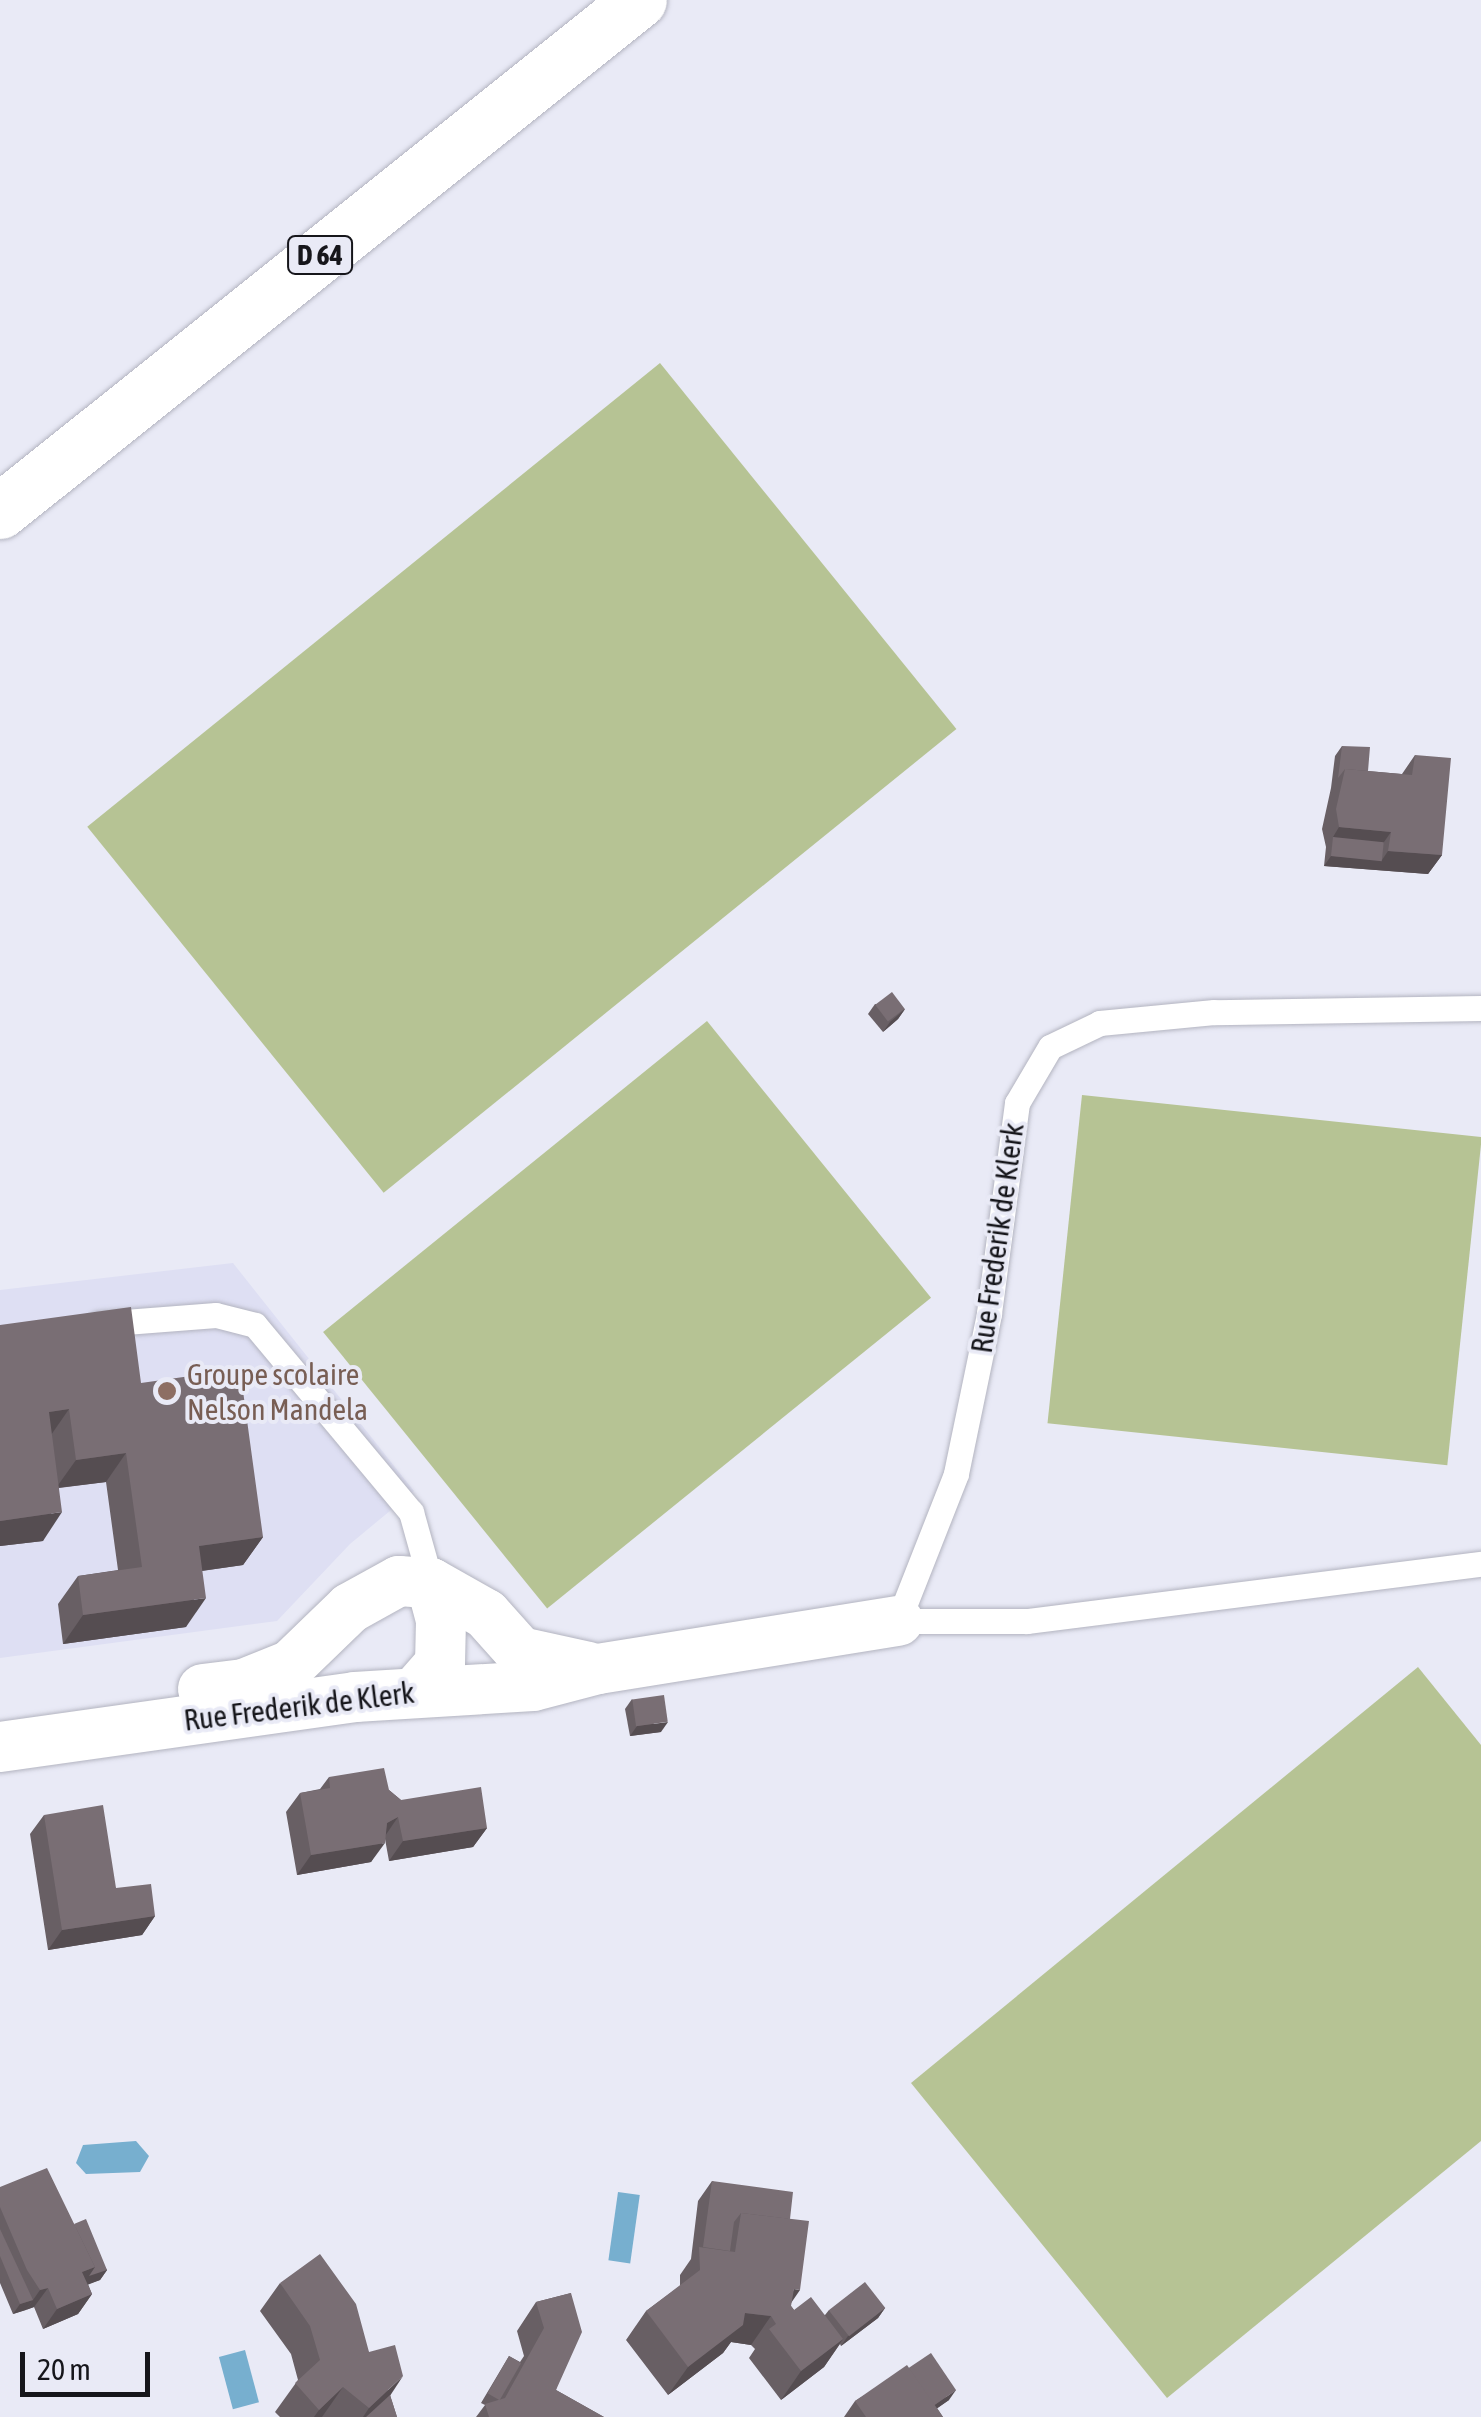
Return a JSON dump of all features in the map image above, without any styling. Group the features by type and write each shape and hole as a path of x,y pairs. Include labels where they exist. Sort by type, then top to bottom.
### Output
{"highway":[{"name":"D 64","path":"0,476 598,0"},
{"name":"D 64","path":"0,511 639,0"}],"street":[{"name":"Rue Frederik de Klerk","path":"0,1714 244,1684 291,1665 350,1608 399,1581 432,1584 486,1614 520,1652 598,1669"},
{"path":"417,1690 440,1664 442,1620 432,1584"},
{"name":"Rue Frederik de Klerk","path":"0,1746 417,1690 533,1686 598,1669 898,1621"}],"lane":[{"name":"Rue Frederik de Klerk","path":"1481,1008 1214,1012 1100,1023 1050,1047 1017,1103 989,1314 956,1474 898,1621 1026,1621 1481,1564"},
{"path":"70,1328 140,1318 216,1315 254,1326 412,1512 432,1584"}],"shaded area":[{"name":"Groupe scolaire Nelson Mandela","path":"233,1263 414,1491 350,1544 277,1621 0,1658 0,1290"}],"green space":[{"path":"660,363 956,729 384,1193 87,827"},
{"path":"707,1021 931,1298 547,1609 323,1332"},
{"path":"1082,1095 1481,1137 1447,1465 1048,1423"},
{"path":"1418,1667 1481,1745 1481,2141 1167,2398 911,2083"}],"water":[{"path":"136,2141 149,2156 140,2172 86,2174 76,2163 83,2145"},
{"path":"618,2192 640,2195 630,2263 608,2260"},
{"path":"245,2350 259,2402 233,2409 219,2357"}],"building":[{"path":"1342,746 1370,747 1368,771 1345,769 1338,778"},
{"path":"1415,755 1451,758 1442,855 1388,851 1391,832 1339,827 1336,809 1345,769 1412,775"},
{"path":"1333,837 1384,842 1382,861 1331,856"},
{"path":"892,992 905,1009 888,1021 875,1005"},
{"path":"131,1307 141,1383 240,1369 263,1537 199,1546 206,1598 83,1615 78,1576 142,1567 126,1453 76,1460 69,1409 49,1412 62,1512 0,1521 0,1325"},
{"path":"664,1695 668,1722 636,1726 632,1699"},
{"path":"384,1768 389,1790 401,1800 481,1787 487,1828 403,1841 398,1817 387,1823 385,1843 311,1855 300,1793 330,1788 329,1777"},
{"path":"103,1805 116,1888 151,1884 155,1916 62,1930 44,1815"},
{"path":"47,2168 95,2267 82,2272 92,2294 57,2309 48,2288 40,2290 27,2270 0,2207 0,2187"},
{"path":"712,2181 793,2192 790,2219 741,2213 734,2222 730,2251 703,2247"},
{"path":"741,2213 809,2221 800,2290 794,2289 791,2306 794,2310 811,2297 843,2339 801,2371 769,2329 776,2324 771,2316 745,2313 743,2325 688,2367 646,2311 700,2270 699,2247 735,2252"},
{"path":"86,2219 107,2270 89,2276 95,2267 74,2224"},
{"path":"0,2229 33,2300 20,2304 0,2256"},
{"path":"320,2254 356,2304 369,2352 395,2345 403,2376 369,2408 343,2387 319,2410 295,2383 320,2360 310,2326 280,2283"},
{"path":"865,2282 885,2308 849,2336 829,2310"},
{"path":"571,2293 582,2332 556,2390 604,2417 489,2417 485,2404 505,2398 544,2328 536,2302"},
{"path":"931,2353 956,2390 934,2405 909,2368"},
{"path":"509,2356 521,2363 500,2400 488,2393"},
{"path":"907,2365 943,2417 866,2417 855,2401"},
{"path":"390,2395 397,2417 366,2417"}],"place":[{"name":"Groupe scolaire Nelson Mandela","path":"167,1391"}]}
